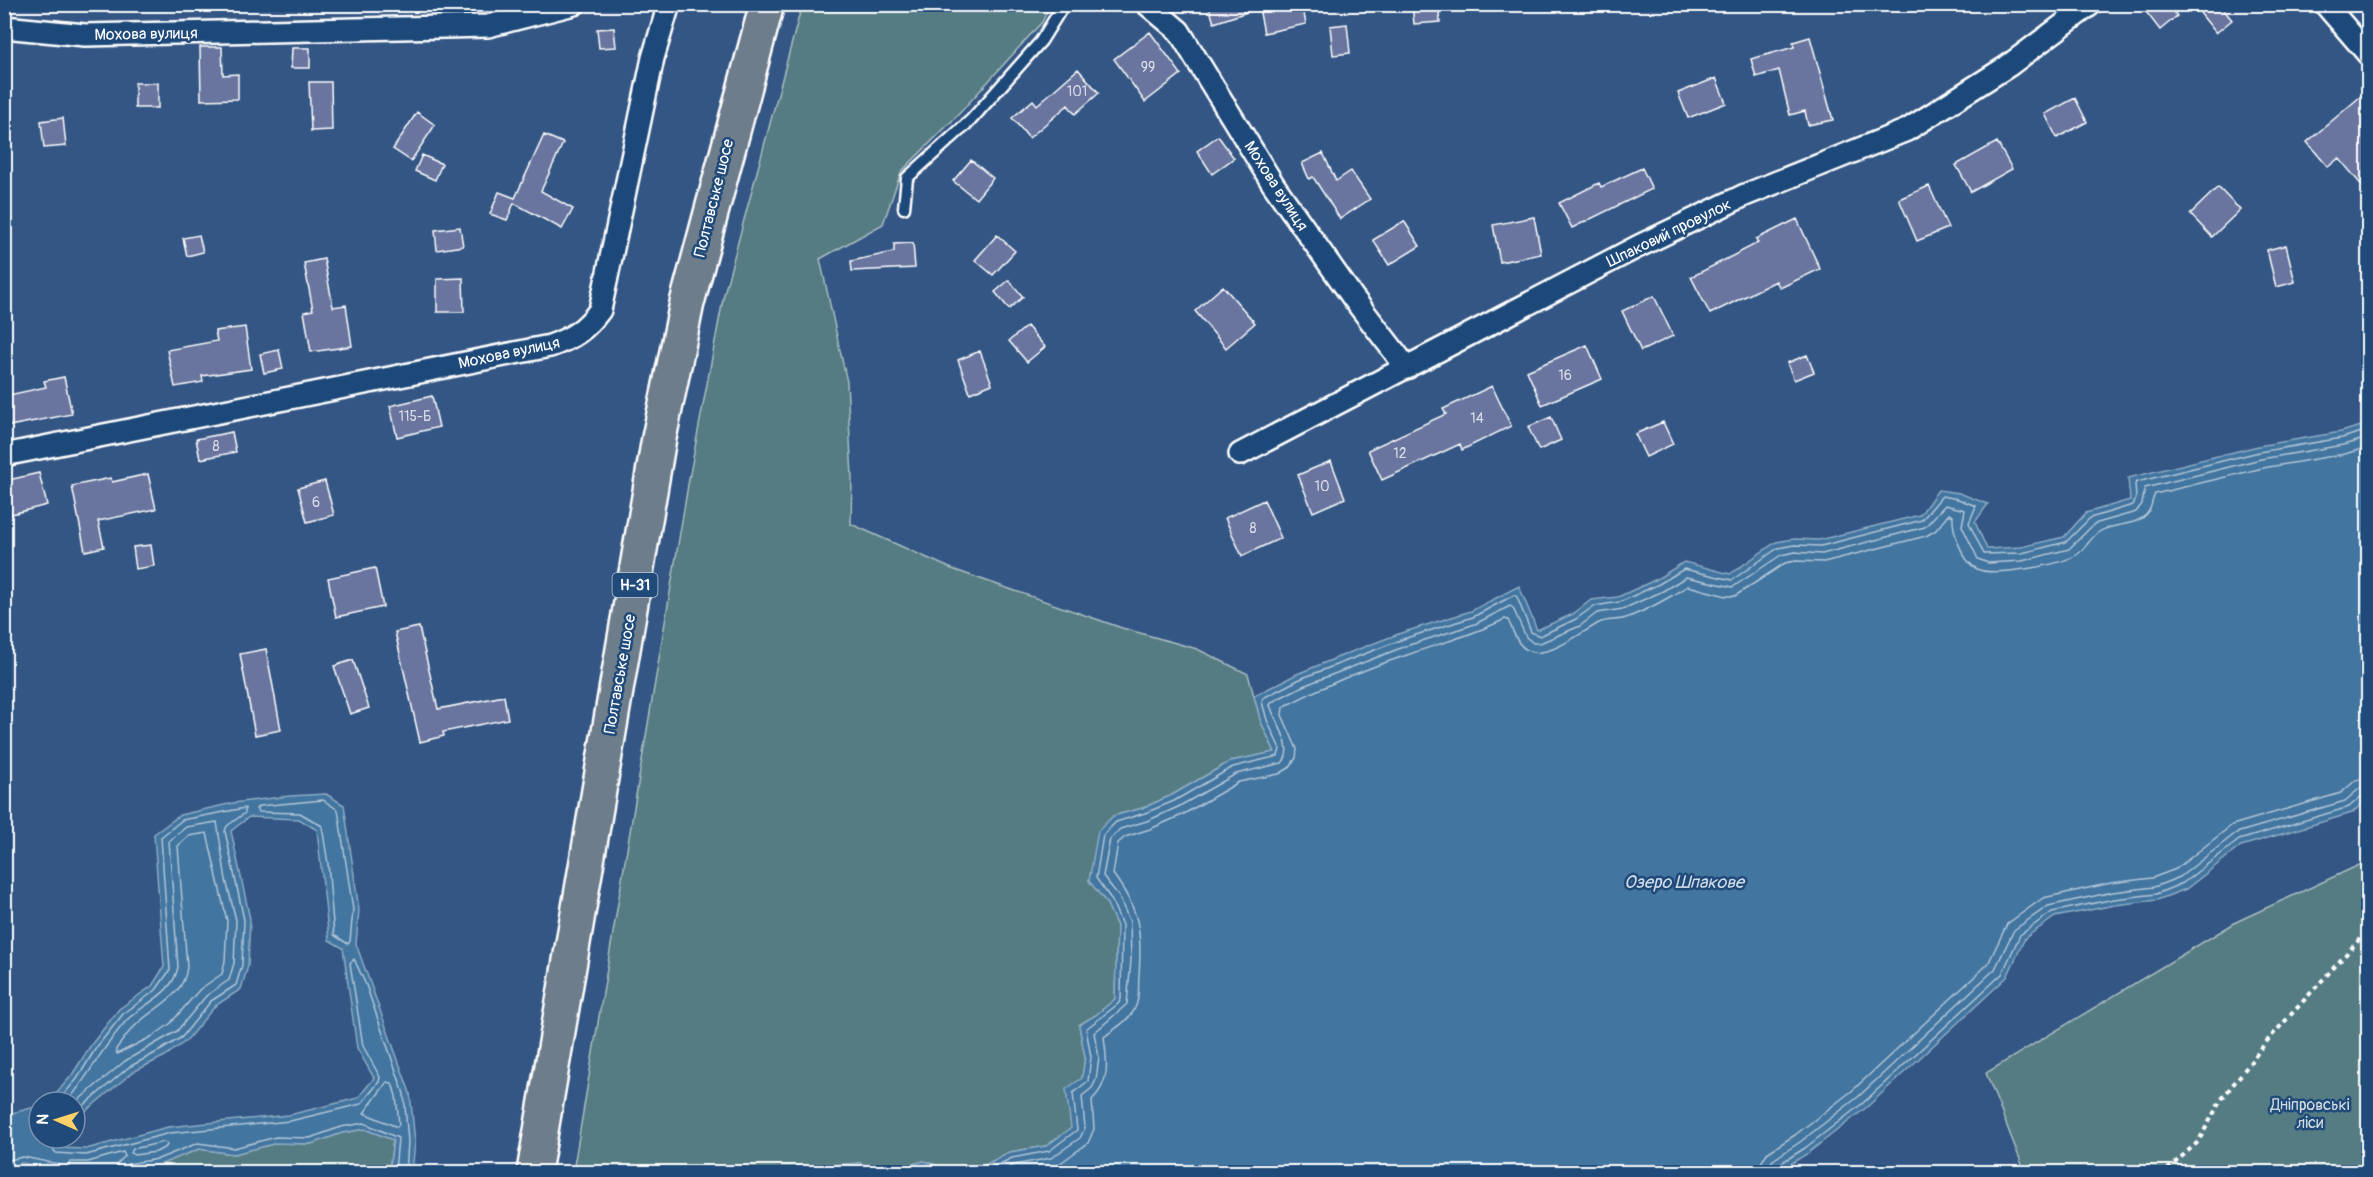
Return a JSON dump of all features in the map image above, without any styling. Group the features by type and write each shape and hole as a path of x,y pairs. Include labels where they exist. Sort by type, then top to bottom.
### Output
{"main road":[{"name":"Полтавське шосе","path":"534,1173 659,438 687,303 766,4"}],"street":[{"name":"Мохова вулиця","path":"4,27 85,35 488,26 574,4"},
{"name":"Мохова вулиця","path":"4,454 550,346 570,339 587,327 600,310 653,58 669,4"},
{"name":"Мохова вулиця","path":"1147,4 1179,31 1273,184 1354,299 1407,368"},
{"name":"Шпаковий провулок","path":"1240,454 1636,247 1736,200 1907,130 2008,66 2091,4"},
{"path":"2325,4 2368,54"}],"lane":[{"path":"904,208 907,178 971,120 1041,41 1064,4"}],"path":[{"path":"2159,1173 2167,1171 2198,1142 2221,1100 2267,1041 2368,930"}],"green space":[{"path":"802,5 1050,5 1042,22 957,116 901,172 883,224 820,259 847,382 852,477 851,524 952,569 1122,628 1197,649 1248,674 1261,722 1275,752 1231,761 1172,795 1143,808 1113,816 1089,880 1106,902 1117,926 1115,999 1096,1015 1079,1025 1085,1057 1082,1078 1070,1109 1072,1128 1046,1146 1009,1152 974,1171 954,1171 924,1161 883,1172 860,1163 823,1166 815,1172 573,1172 689,479 724,294"},
{"name":"Дніпровські ліси","path":"2368,861 2368,1172 2025,1172 1986,1073 2238,921"},
{"path":"365,1129 393,1140 389,1172 111,1172 159,1165 199,1149 234,1154 277,1143 311,1144 342,1133"},
{"path":"22,1163 61,1171 96,1172 5,1172 4,1167"}],"water":[{"name":"Озеро Шпакове","path":"2368,424 2368,798 2352,813 2241,846 2186,889 2157,900 2115,905 2055,917 2025,938 2007,977 1867,1107 1808,1153 1778,1172 883,1172 924,1161 954,1171 974,1171 1010,1152 1046,1146 1071,1128 1066,1089 1082,1078 1085,1057 1079,1025 1096,1015 1115,999 1117,926 1106,902 1089,881 1098,831 1113,816 1143,808 1172,795 1231,761 1275,752 1261,722 1254,696 1297,674 1401,633 1471,611 1519,586 1537,630 1573,614 1591,600 1618,597 1657,579 1684,562 1730,574 1776,542 1794,539 1819,540 1920,515 1938,490 1959,493 1988,504 1975,522 1987,549 2021,547 2064,537 2086,513 2130,500 2128,478 2258,446 2341,432"},
{"path":"326,794 344,805 359,910 356,944 410,1093 415,1142 412,1172 389,1172 393,1140 365,1129 342,1133 311,1144 277,1143 234,1154 199,1149 159,1165 111,1172 61,1171 22,1163 5,1167 5,1115 27,1109 27,1150 87,1150 168,1127 289,1115 358,1098 374,1078 357,1048 343,948 329,940 317,830 299,819 249,817 231,831 250,919 248,966 241,989 215,1006 186,1041 165,1056 133,1072 87,1110 87,1090 59,1090 119,1009 152,986 164,967 154,834 180,815 233,803"},
{"path":"860,1163 883,1172 815,1172 823,1166"}],"building":[{"path":"1218,4 1302,4 1306,24 1264,33 1259,8 1214,23 1209,7"},
{"path":"1412,4 1438,4 1440,22 1414,24"},
{"path":"2140,4 2168,4 2177,16 2160,30"},
{"path":"2212,4 2219,4 2232,20 2216,33 2200,13"},
{"path":"1347,24 1350,53 1333,55 1330,26"},
{"path":"614,28 616,47 599,48 597,29"},
{"path":"1150,32 1181,74 1145,102 1114,59"},
{"path":"1810,37 1833,120 1808,125 1805,111 1790,115 1779,70 1756,77 1751,59 1794,47 1793,42"},
{"path":"200,47 222,47 223,75 238,74 238,99 201,100"},
{"path":"292,48 310,48 310,68 291,68"},
{"path":"1078,69 1099,93 1075,114 1068,105 1029,138 1012,118 1033,100 1037,105"},
{"path":"1716,78 1726,103 1688,118 1678,93"},
{"path":"309,82 331,82 332,130 311,131"},
{"path":"135,83 158,83 158,108 135,108"},
{"path":"2368,90 2368,193 2339,158 2328,167 2307,142"},
{"path":"2075,98 2087,122 2057,138 2045,114"},
{"path":"417,112 435,125 411,161 393,149"},
{"path":"63,118 66,146 44,148 41,121"},
{"path":"544,135 563,143 541,191 573,209 562,229 514,203 507,220 490,214 499,192 515,198"},
{"path":"1218,136 1234,158 1212,174 1197,151"},
{"path":"1997,142 2012,169 1971,192 1956,165"},
{"path":"1323,153 1336,181 1351,171 1370,199 1340,219 1313,177 1309,179 1302,163"},
{"path":"422,155 442,164 435,180 415,171"},
{"path":"971,160 993,178 976,199 953,181"},
{"path":"1642,168 1652,189 1572,228 1559,203 1599,183 1601,187"},
{"path":"1929,186 1948,228 1917,241 1899,199"},
{"path":"2218,187 2240,210 2212,237 2190,214"},
{"path":"1534,217 1541,254 1500,262 1493,225"},
{"path":"1797,219 1820,269 1780,288 1776,281 1710,314 1691,277 1758,243 1756,239"},
{"path":"1404,221 1420,246 1389,265 1373,240"},
{"path":"460,227 463,246 437,250 435,230"},
{"path":"199,235 203,252 187,256 183,238"},
{"path":"997,235 1015,251 993,275 975,260"},
{"path":"913,243 915,268 852,271 851,261 894,252 894,244"},
{"path":"2286,245 2295,282 2276,287 2267,250"},
{"path":"324,259 333,307 346,305 352,346 311,352 304,312 313,310 304,263"},
{"path":"463,278 464,312 437,312 437,279"},
{"path":"1009,280 1023,297 1009,309 995,292"},
{"path":"1223,286 1255,323 1226,348 1195,311"},
{"path":"1654,296 1673,336 1641,351 1622,311"},
{"path":"1027,326 1045,347 1027,362 1009,341"},
{"path":"245,327 251,369 202,376 203,382 175,387 167,350 217,341 215,331"},
{"path":"1587,345 1602,379 1542,405 1527,371"},
{"path":"279,350 283,369 264,373 260,354"},
{"path":"980,351 992,384 970,393 958,360"},
{"path":"1807,355 1814,372 1794,380 1787,363"},
{"path":"64,377 72,414 4,427 4,396 46,387 44,381"},
{"path":"1492,386 1511,426 1462,450 1460,444 1382,480 1368,450 1446,414 1443,409"},
{"path":"432,396 439,427 397,437 390,406"},
{"path":"1551,417 1561,440 1539,450 1528,427"},
{"path":"1663,422 1673,444 1646,457 1635,434"},
{"path":"232,432 236,452 200,459 196,439"},
{"path":"1331,461 1345,498 1313,512 1298,475"},
{"path":"39,473 47,505 8,515 4,502 4,481"},
{"path":"148,474 156,509 98,521 104,547 85,551 72,486 111,478 112,482"},
{"path":"325,481 334,515 307,522 298,488"},
{"path":"1264,500 1281,538 1242,556 1225,518"},
{"path":"151,545 154,566 136,569 133,547"},
{"path":"375,568 383,607 336,617 328,578"},
{"path":"419,627 438,709 504,696 508,719 443,732 444,736 420,742 395,632"},
{"path":"266,649 281,730 255,735 240,654"},
{"path":"353,660 369,708 350,714 334,666"}]}
